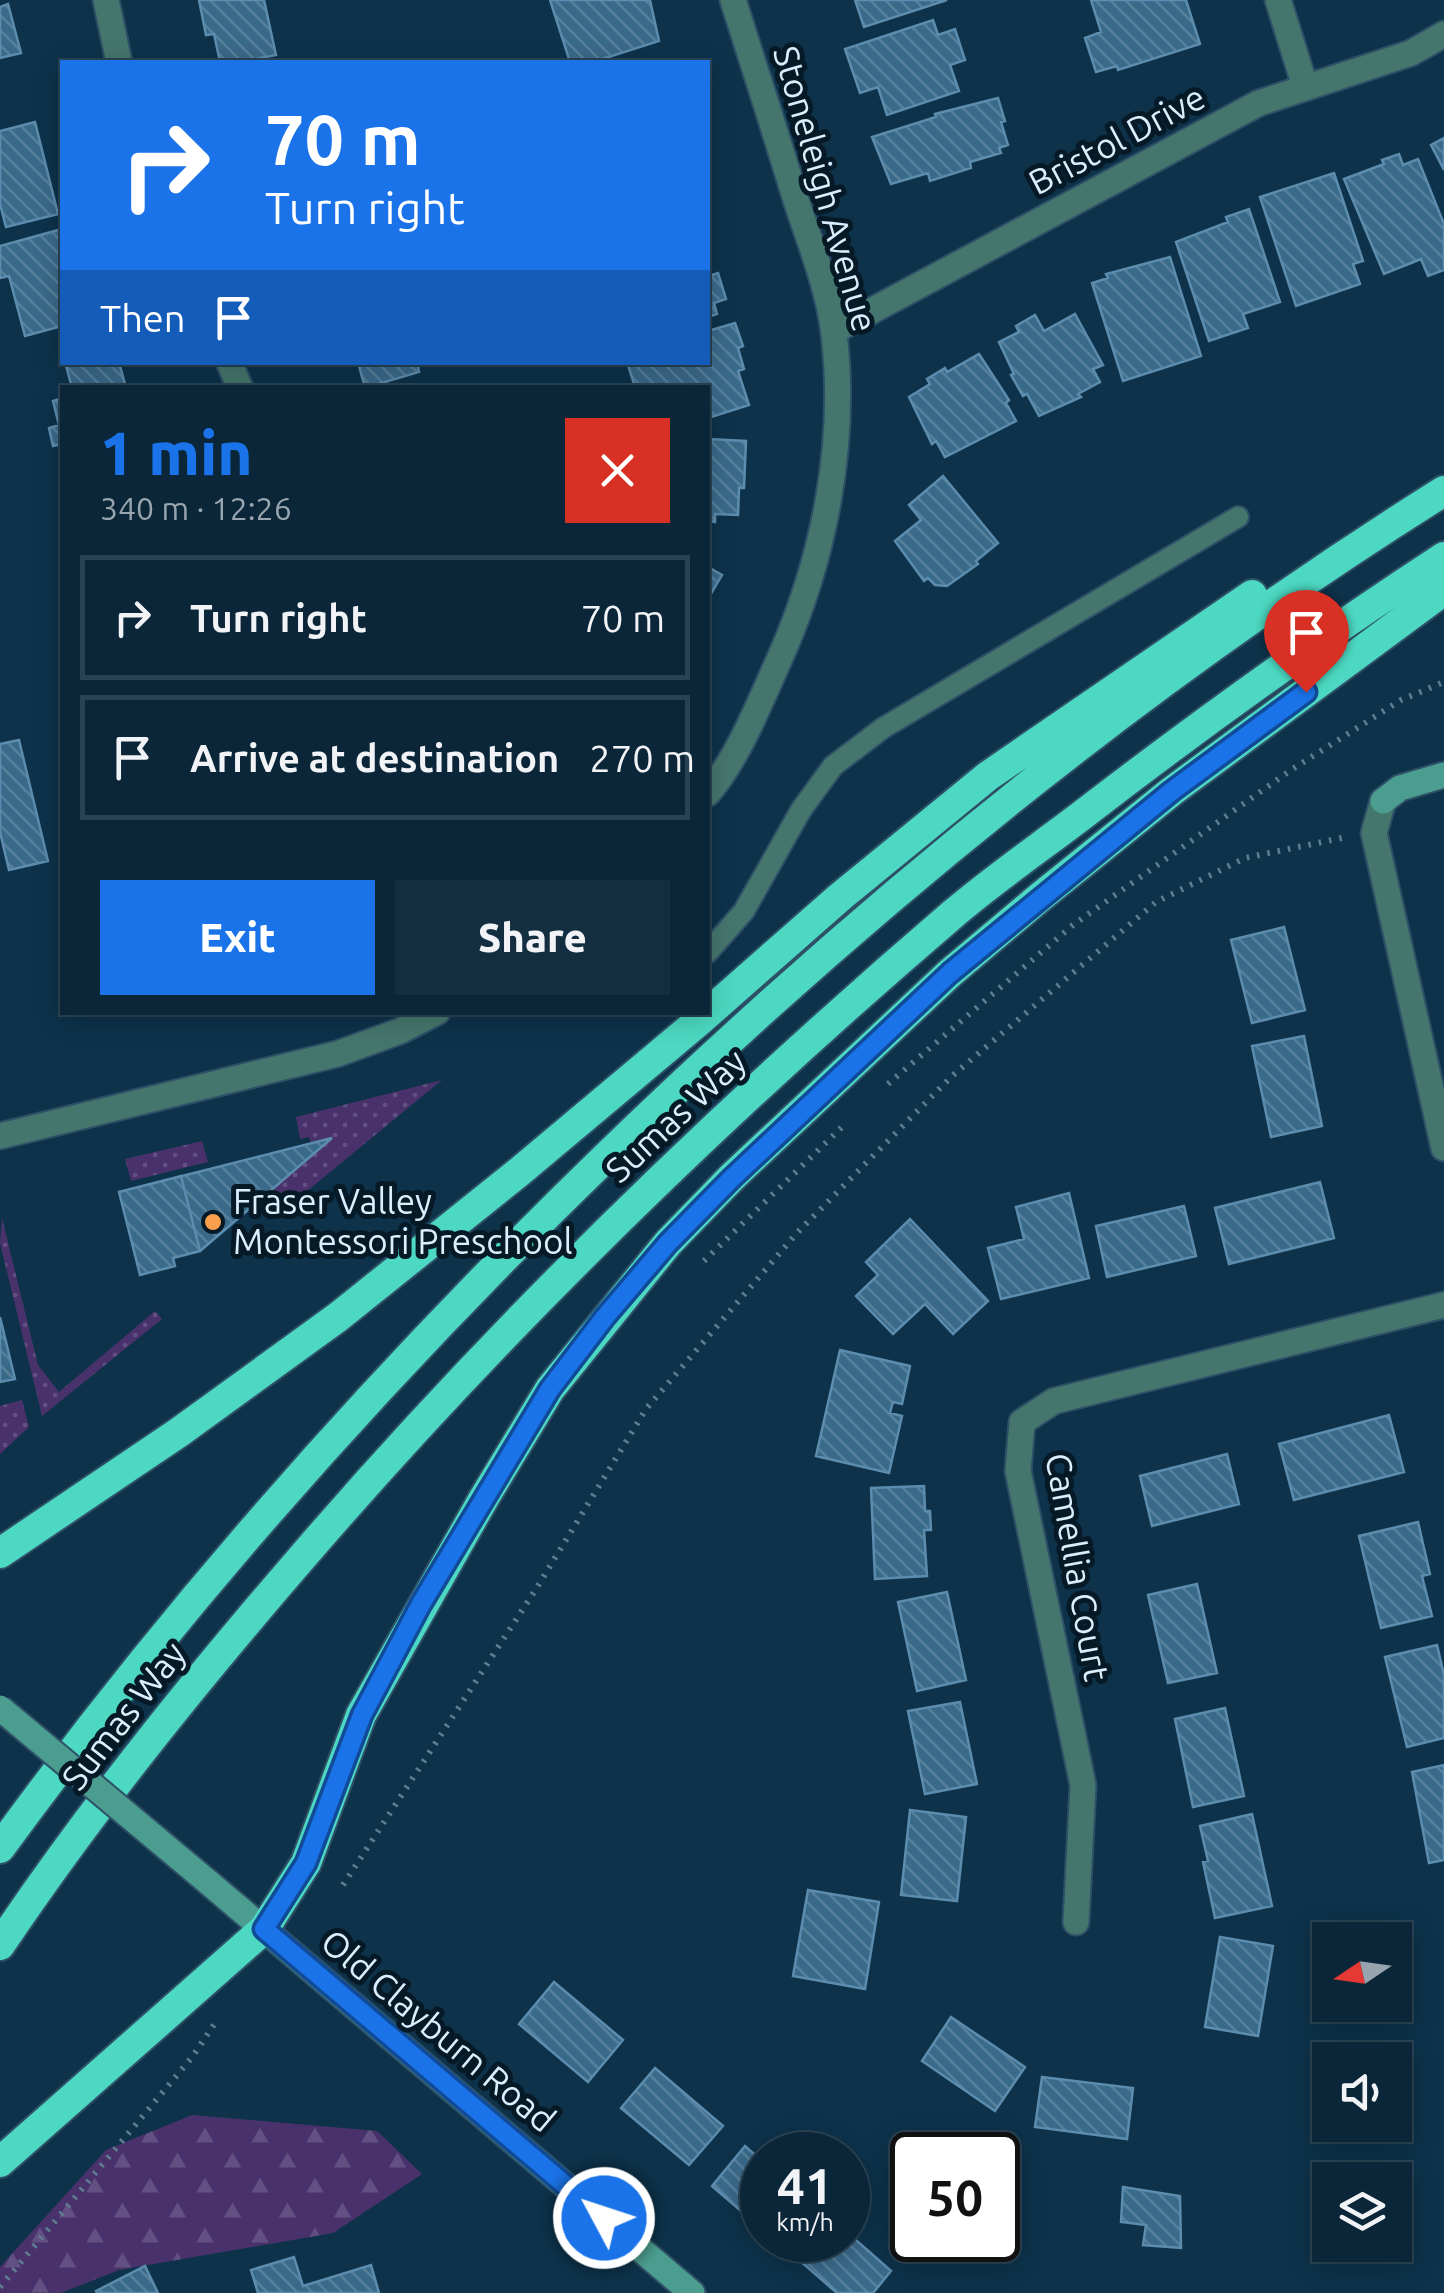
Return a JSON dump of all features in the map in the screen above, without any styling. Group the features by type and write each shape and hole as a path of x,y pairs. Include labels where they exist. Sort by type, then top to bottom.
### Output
{"highway":[{"name":"Sumas Way","path":"0,1848 78,1742 203,1586 331,1438 515,1245 706,1060 824,954 1115,717 1444,490"},
{"path":"710,1009 988,776 1297,566 1404,516"},
{"name":"Sumas Way","path":"0,1945 112,1790 240,1629 373,1476 482,1359 684,1156 956,912 1290,660 1444,557"},
{"path":"0,2162 264,1929 306,1863 362,1715 484,1498 550,1389 668,1243 950,973 1039,898 1172,791 1444,590"},
{"path":"0,1554 178,1433 353,1305 703,1015"}],"main road":[{"path":"1383,801 1400,788 1444,775"},
{"name":"Old Clayburn Road","path":"0,1708 692,2293"}],"street":[{"path":"106,0 119,60"},
{"name":"Stoneleigh Avenue","path":"710,789 756,713 790,637 813,568 829,488 838,408 834,331 817,264 734,0"},
{"path":"1278,0 1306,86"},
{"name":"Bristol Drive","path":"834,331 1259,103 1411,53 1444,34"},
{"path":"1383,801 1374,834 1444,1148"},
{"path":"0,1136 336,1054 432,1015"},
{"name":"Camellia Court","path":"1076,1922 1083,1785 1018,1470 1022,1422 1054,1401 1444,1306"}],"lane":[{"path":"710,950 744,910 801,810 833,766 883,728 1238,518"}],"path":[{"path":"875,1095 1073,924 1291,770 1401,700 1444,682"},
{"path":"343,1885 525,1606 646,1409 796,1234 952,1076 1156,902 1245,858 1342,838"},
{"path":"704,1262 847,1123"},
{"path":"0,2287 193,2056 226,2007"}],"green space":[{"path":"442,1080 273,1219 267,1193 330,1139 311,1143 309,1137 300,1139 296,1117"},
{"path":"202,1141 208,1162 131,1181 125,1159"},
{"path":"2,1218 38,1365 59,1392 155,1311 162,1319 42,1416 0,1243"},
{"path":"22,1400 29,1427 0,1454 0,1406"},
{"path":"192,2115 377,2131 422,2174 333,2233 119,2270 61,2293 0,2293 0,2267 106,2150"}],"building":[{"path":"199,0 264,0 276,55 220,60 214,34 206,35"},
{"path":"550,0 650,0 659,41 599,60 569,60"},
{"path":"855,0 947,0 864,27"},
{"path":"1091,0 1186,0 1200,44 1118,70 1117,66 1096,72 1085,38 1101,32"},
{"path":"8,4 21,53 0,58 0,7"},
{"path":"933,20 938,35 955,29 965,60 950,65 959,91 887,115 878,87 860,93 845,49"},
{"path":"998,98 1008,145 999,148 1001,153 970,162 971,168 930,181 928,173 891,184 872,137 936,117 935,114"},
{"path":"35,122 58,214 6,227 0,204 0,131"},
{"path":"1444,138 1444,170 1431,145"},
{"path":"1399,154 1403,165 1418,159 1444,224 1444,270 1428,276 1421,259 1384,274 1344,179"},
{"path":"1334,173 1363,261 1353,264 1360,284 1296,306 1260,197"},
{"path":"1249,209 1280,302 1243,314 1248,328 1209,341 1176,242 1228,222 1226,217"},
{"path":"60,230 60,327 25,336 9,276 0,278 0,246"},
{"path":"1170,257 1201,356 1123,381 1092,283 1108,278 1106,274"},
{"path":"718,273 726,299 714,303 717,314 710,316 710,276"},
{"path":"1075,314 1103,365 1093,369 1100,382 1078,394 1081,397 1039,416 1011,375 1014,374 999,342 1019,332 1016,326 1035,315 1044,331"},
{"path":"735,323 743,346 738,348 744,369 738,371 749,405 710,417 710,385 633,385 628,365 710,365 710,330"},
{"path":"979,354 1009,400 1006,403 1016,421 945,457 936,441 932,444 909,397 930,384 927,379"},
{"path":"66,365 120,365 125,385 71,385"},
{"path":"359,365 418,365 419,372 364,385"},
{"path":"60,399 60,444 53,446 49,428 59,425 53,401"},
{"path":"710,439 746,441 744,488 739,488 738,515 715,514 715,522 710,521"},
{"path":"943,476 998,543 976,561 978,564 947,586 935,585 928,578 924,581 895,541 921,520 909,505"},
{"path":"710,568 722,575 710,596"},
{"path":"19,740 48,861 9,870 0,832 0,744"},
{"path":"1284,927 1305,1010 1252,1023 1231,940"},
{"path":"1304,1036 1322,1126 1271,1137 1252,1046"},
{"path":"332,1138 200,1251 173,1258 175,1266 140,1275 119,1192"},
{"path":"181,1176 200,1251 173,1258 175,1266 140,1275 119,1192"},
{"path":"1320,1182 1334,1238 1229,1264 1215,1208"},
{"path":"1069,1193 1089,1278 1001,1299 988,1248 1024,1239 1016,1207"},
{"path":"1184,1206 1196,1256 1107,1277 1096,1226"},
{"path":"910,1219 988,1301 953,1334 925,1304 893,1334 856,1296 878,1275 866,1262"},
{"path":"0,1317 15,1379 0,1382"},
{"path":"840,1350 910,1366 902,1404 893,1402 890,1413 902,1416 889,1473 816,1456"},
{"path":"1389,1415 1404,1472 1294,1500 1279,1444"},
{"path":"1227,1454 1239,1504 1152,1526 1140,1476"},
{"path":"924,1486 931,1530 924,1530 927,1576 875,1579 871,1488"},
{"path":"1418,1522 1430,1574 1422,1576 1432,1616 1381,1628 1359,1536"},
{"path":"1197,1584 1217,1673 1168,1683 1148,1595"},
{"path":"947,1592 966,1680 917,1691 898,1602"},
{"path":"1437,1645 1444,1675 1444,1738 1407,1747 1385,1657"},
{"path":"960,1702 977,1784 925,1794 908,1711"},
{"path":"1225,1708 1244,1796 1193,1807 1175,1719"},
{"path":"1444,1765 1444,1860 1429,1863 1412,1772"},
{"path":"910,1810 966,1817 957,1901 901,1895"},
{"path":"1252,1814 1272,1906 1215,1918 1200,1826"},
{"path":"808,1890 879,1902 865,1989 793,1976"},
{"path":"1220,1937 1273,1946 1258,2036 1205,2027"},
{"path":"554,1982 623,2040 588,2082 519,2024"},
{"path":"951,2017 1025,2067 995,2111 922,2061"},
{"path":"655,2068 723,2126 689,2165 621,2108"},
{"path":"1042,2077 1133,2088 1127,2139 1035,2127"},
{"path":"740,2152 740,2210 712,2186"},
{"path":"1123,2187 1180,2196 1181,2248 1143,2245 1146,2225 1121,2222"},
{"path":"870,2252 891,2271 873,2293 837,2293 801,2262 870,2262"},
{"path":"294,2257 303,2286 371,2265 379,2293 258,2293 251,2270"},
{"path":"145,2266 158,2293 97,2293 96,2291"}],"place":[{"name":"Fraser Valley Montessori Preschool","path":"213,1222"}],"route":[{"path":"604,2218 264,1929 306,1863 362,1715 421,1604 550,1389 668,1243 950,973 1172,791 1306,692"}]}
